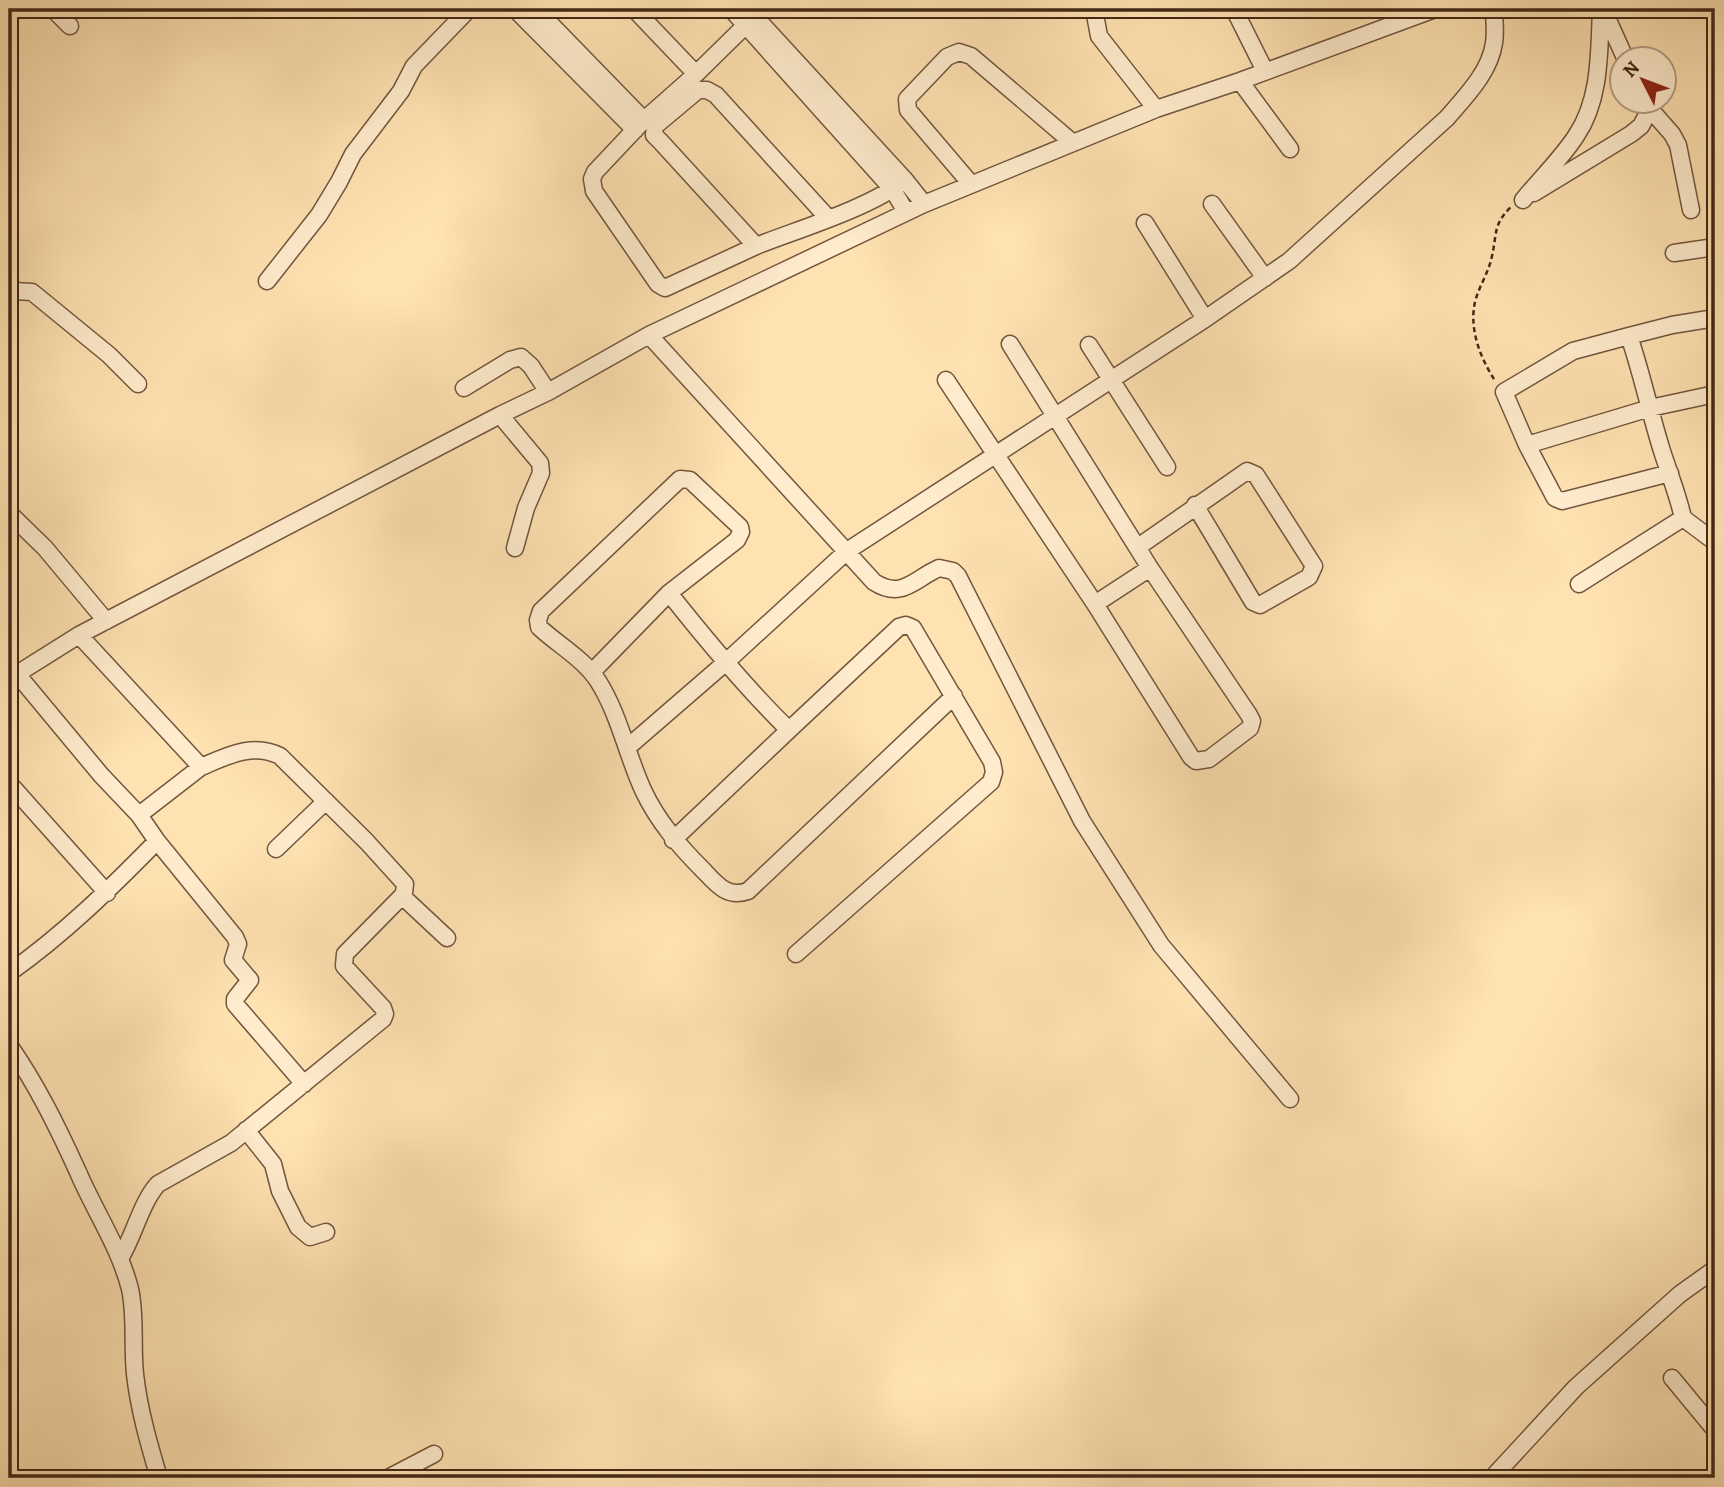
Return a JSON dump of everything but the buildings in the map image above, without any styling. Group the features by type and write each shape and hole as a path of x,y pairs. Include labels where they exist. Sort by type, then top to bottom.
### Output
{"street":[{"path":"53,9 69,26"},
{"path":"267,281 319,215 340,182 353,154 401,91 414,66 469,9"},
{"path":"515,9 640,125"},
{"path":"536,9 640,125"},
{"path":"634,9 696,74"},
{"path":"731,9 753,15 899,185 924,204"},
{"path":"1094,9 1099,36 1156,109"},
{"path":"1234,9 1265,71"},
{"path":"304,1084 235,1004 235,999 250,980 233,960 237,940 139,815 13,676 79,635 548,392 649,335 906,212 1156,109 1265,71 1392,16 1435,9"},
{"path":"628,747 847,551 1205,319 1309,245 1447,118 1480,76 1494,43 1494,9"},
{"path":"1602,9 1619,46"},
{"path":"1523,200 1577,135 1592,101 1598,70 1602,9"},
{"path":"753,15 696,74 640,125 596,172 592,185 658,284 665,288 673,286 756,246 828,218 899,185"},
{"path":"971,184 908,110 907,99 947,57 959,52 971,56 1073,143"},
{"path":"1240,81 1290,149"},
{"path":"756,246 654,135 655,125 698,90 707,90 716,95 828,218"},
{"path":"1523,200 1631,134 1641,126 1644,116"},
{"path":"1657,116 1678,145 1692,211"},
{"path":"899,185 906,212"},
{"path":"1212,204 1265,278"},
{"path":"1145,223 1205,319"},
{"path":"1674,253 1715,247"},
{"path":"9,294 14,291 32,292 109,355 138,384"},
{"path":"1670,473 1562,501 1555,498 1504,392 1573,351 1672,325 1715,318"},
{"path":"649,335 874,582 886,589 895,590 939,568 953,571 958,576 1082,821 1161,945 1290,1099"},
{"path":"1629,336 1683,518 1715,542"},
{"path":"946,380 1095,604 1191,757 1196,761 1209,760 1250,728 1252,721 1206,647 1150,568 1010,344"},
{"path":"1089,345 1167,467"},
{"path":"464,388 510,360 521,358 531,366 548,392"},
{"path":"1527,444 1650,408 1715,394"},
{"path":"500,415 540,463 541,473 526,508 515,548"},
{"path":"1138,547 1195,505 1247,471 1256,475 1314,566 1313,571 1309,577 1260,605 1253,602 1195,505"},
{"path":"592,672 669,593 737,540 740,527 696,483 680,479 541,611 538,620 539,627 592,672 600,684 628,747 644,793 673,840 719,887 729,893 739,894 748,891 954,696"},
{"path":"9,513 45,548 106,621"},
{"path":"1579,584 1683,518"},
{"path":"1095,604 1150,568"},
{"path":"669,593 725,663 789,730"},
{"path":"673,840 892,633 906,625 913,628 992,762 994,772 991,782 796,954"},
{"path":"79,635 201,766"},
{"path":"121,1257 133,1237 149,1194 158,1184 216,1152 246,1130 383,1019 383,1008 342,961 345,954 401,896 405,884 326,801 280,756 270,751 241,752 201,766 139,815"},
{"path":"9,783 107,893"},
{"path":"276,849 326,801"},
{"path":"9,973 44,948 107,893 157,841"},
{"path":"401,896 447,938"},
{"path":"9,1045 51,1114 121,1257 133,1313 132,1339 138,1400 159,1478"},
{"path":"246,1130 273,1164 279,1191 298,1227 310,1237 326,1232"},
{"path":"1492,1478 1576,1387 1680,1294 1715,1269"},
{"path":"1672,1378 1715,1430"},
{"path":"388,1478 434,1454"}],"path":[{"path":"1504,392 1481,355 1473,325 1475,303 1492,258 1497,224 1504,214 1523,200"}]}
